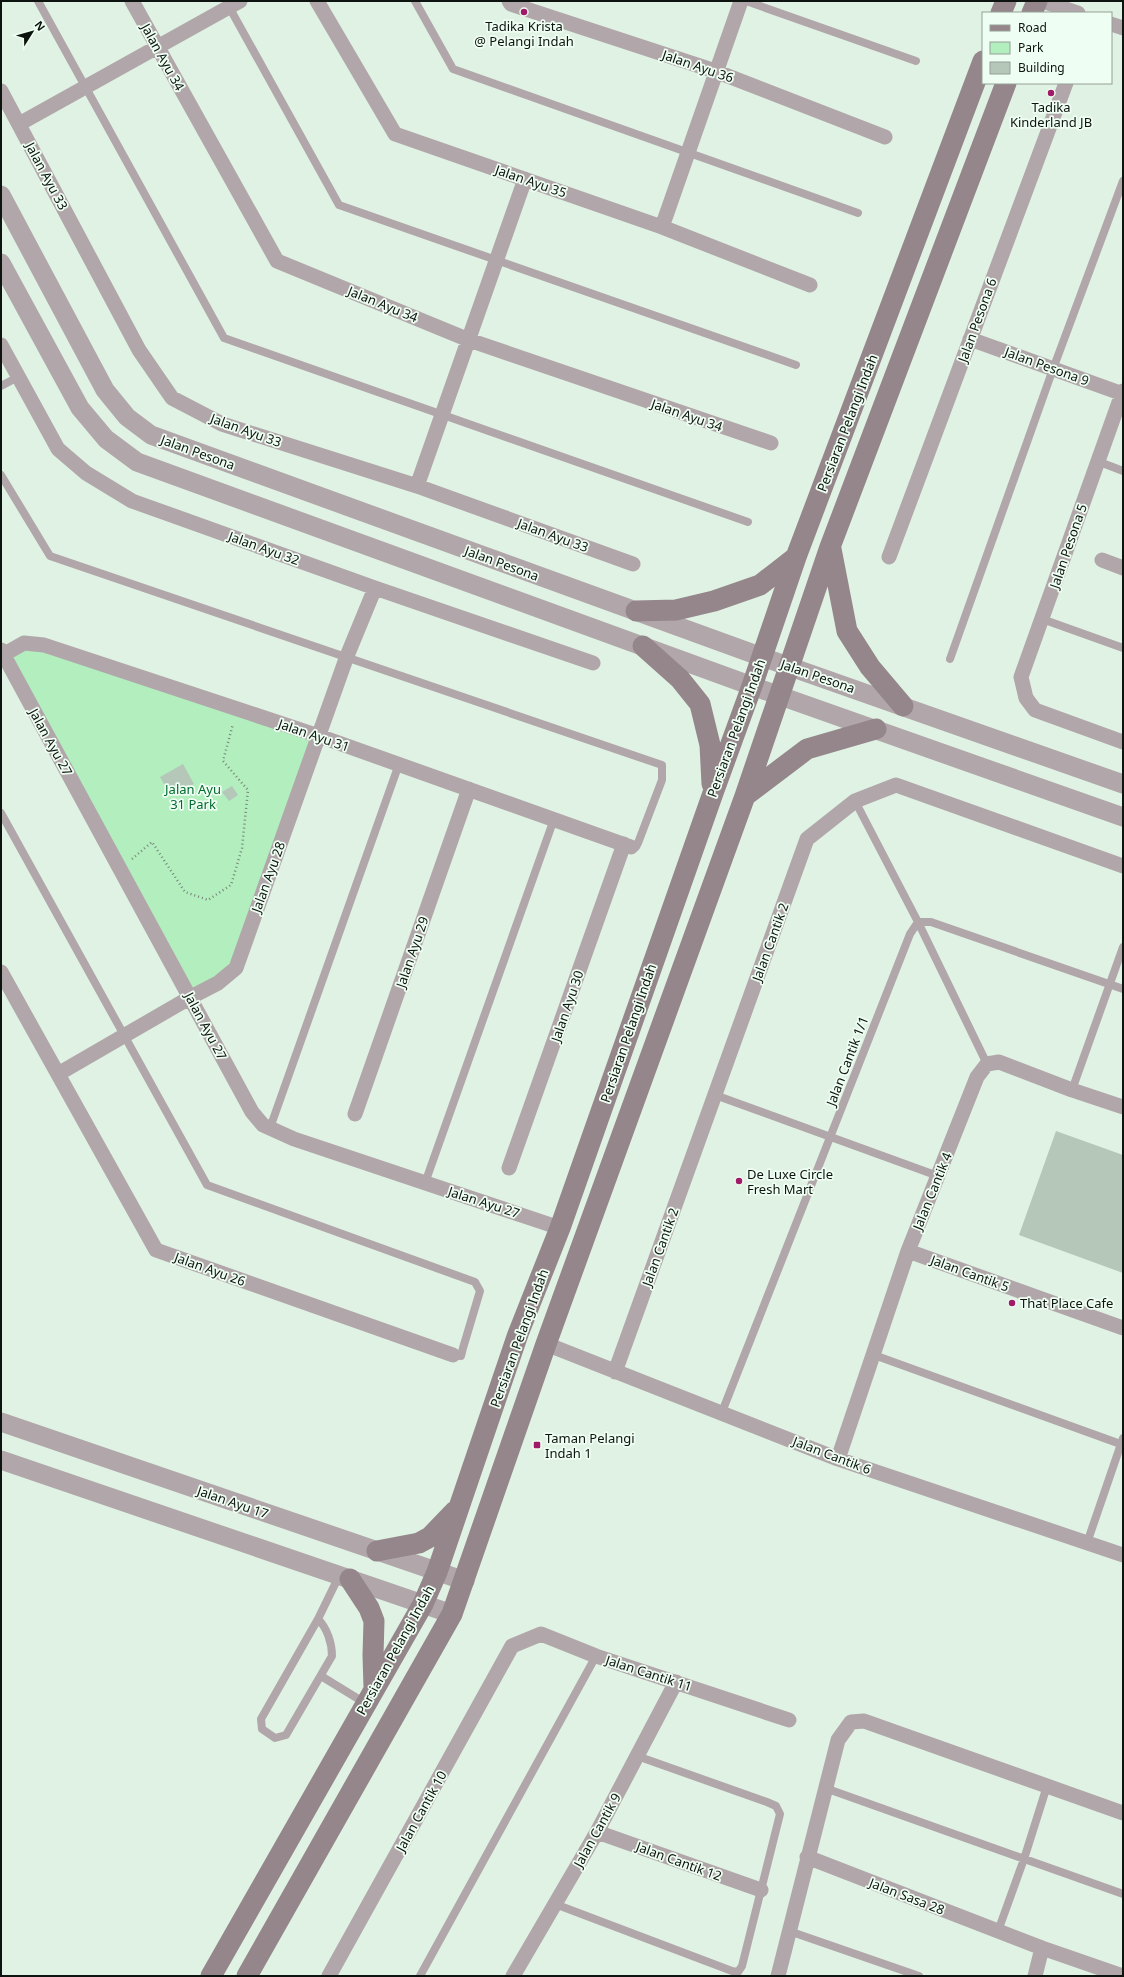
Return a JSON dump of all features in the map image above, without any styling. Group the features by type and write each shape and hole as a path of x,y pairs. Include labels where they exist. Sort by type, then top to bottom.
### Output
{"main road":[{"path":"1001,12 1006,1"},
{"path":"1032,12 1037,1"},
{"name":"Persiaran Pelangi Indah","path":"212,1976 423,1604 437,1572 512,1352 560,1228 752,686 796,557 982,64"},
{"name":"Persiaran Pelangi Indah","path":"247,1976 452,1614 465,1582 546,1344 745,796 830,547 1006,84"},
{"path":"830,547 847,631 870,667 903,706"},
{"path":"636,611 676,610 714,601 760,586 796,557"},
{"path":"643,646 680,679 700,704 710,744 713,793"},
{"path":"745,796 807,749 876,729"},
{"path":"512,1352 524,1342 533,1340 546,1344"},
{"path":"377,1552 419,1543 430,1537 458,1508"},
{"path":"344,1577 369,1608 374,1621 370,1696"}],"street":[{"name":"Jalan Ayu 34","path":"132,1 277,261 469,340 771,443"},
{"name":"Jalan Ayu 35","path":"317,1 396,134 662,227 810,285"},
{"name":"Jalan Ayu 36","path":"509,1 511,4 715,71 885,137"},
{"path":"662,227 715,71 741,1"},
{"path":"1042,1 1075,12"},
{"path":"19,124 157,47 232,3"},
{"path":"1112,24 1123,28"},
{"name":"Jalan Pesona 6","path":"889,557 1066,84"},
{"name":"Jalan Ayu 33","path":"1,91 139,350 172,398 222,424 417,486 632,564"},
{"path":"417,486 526,180"},
{"name":"Jalan Pesona","path":"1,195 105,390 127,417 151,435 762,657 1123,784"},
{"path":"1,263 80,408 106,439 137,462 752,686 1123,817"},
{"name":"Jalan Pesona 9","path":"970,339 1123,393"},
{"name":"Jalan Ayu 32","path":"1,345 58,449 86,473 132,501 593,663"},
{"name":"Jalan Pesona 5","path":"1123,393 1097,461 1021,677 1026,698 1036,710 1123,742"},
{"path":"1102,560 1123,568"},
{"name":"Jalan Ayu 28","path":"191,997 218,983 236,968 320,736 347,656 376,588"},
{"name":"Jalan Ayu 31","path":"2,654 24,643 44,645 320,736 627,845"},
{"name":"Jalan Ayu 27","path":"2,654 191,997 252,1112 263,1125 294,1139 560,1228"},
{"name":"Jalan Cantik 2","path":"615,1372 807,839 855,801 896,785 1123,866"},
{"name":"Jalan Ayu 29","path":"355,1114 469,789"},
{"name":"Jalan Ayu 30","path":"510,1168 627,845"},
{"name":"Jalan Ayu 26","path":"1,972 156,1250 453,1356"},
{"path":"58,1074 191,997"},
{"path":"987,1064 998,1062 1072,1090 1123,1107"},
{"name":"Jalan Cantik 4","path":"838,1459 908,1251 978,1077 987,1064"},
{"name":"Jalan Cantik 5","path":"908,1251 1123,1328"},
{"name":"Jalan Cantik 6","path":"546,1344 615,1372 722,1412 838,1459 1123,1555"},
{"name":"Jalan Ayu 17","path":"1,1422 465,1582"},
{"path":"1,1460 452,1614"},
{"name":"Jalan Cantik 11","path":"512,1646 541,1634 596,1656 789,1720"},
{"name":"Jalan Cantik 10","path":"329,1976 512,1646"},
{"name":"Jalan Cantik 9","path":"513,1976 597,1832 676,1682"},
{"path":"778,1976 807,1857 838,1740 851,1722 864,1720 1123,1813"},
{"name":"Jalan Cantik 12","path":"597,1832 761,1890"},
{"name":"Jalan Sasa 28","path":"807,1857 1105,1973 1123,1976"},
{"path":"1035,1976 1042,1948"}],"lane":[{"path":"38,1 224,338 748,522"},
{"path":"415,1 453,69 858,213"},
{"path":"746,1 916,61"},
{"path":"232,3 339,205 796,365"},
{"path":"950,659 1053,369 1123,181"},
{"path":"1,386 18,377"},
{"path":"1097,461 1123,471"},
{"path":"1,475 50,556 347,656 662,765 662,780 638,843 636,847 627,845"},
{"path":"1042,619 1123,648"},
{"path":"270,1128 399,764"},
{"path":"855,801 918,922 987,1064"},
{"path":"1,813 207,1185 475,1282 480,1290 461,1356 453,1356"},
{"path":"425,1183 554,819"},
{"path":"918,922 931,922 1123,989"},
{"name":"Jalan Cantik 1/1","path":"722,1412 910,934 918,922"},
{"path":"1072,1090 1123,947"},
{"path":"715,1095 938,1176"},
{"path":"874,1355 1122,1443 1087,1543"},
{"path":"318,1619 323,1624 332,1648 332,1656 286,1735 275,1738 262,1729 261,1719 318,1619 344,1577"},
{"path":"420,1976 596,1656"},
{"path":"321,1676 370,1696"},
{"path":"555,1904 732,1971 738,1972 742,1966 780,1814 776,1806 637,1756"},
{"path":"998,1931 1024,1859 1047,1786"},
{"path":"826,1788 1123,1894"},
{"path":"789,1931 919,1976"}],"path":[{"path":"120,867 152,842 185,892 208,900 231,885 242,848 248,790 223,761 229,736"}],"green space":[{"name":"Jalan Ayu 31 Park","path":"24,649 43,651 311,740 232,961 216,977 193,988 12,656"}],"building":[{"path":"183,764 194,784 171,796 160,777"},
{"path":"232,786 238,795 229,801 222,792"},
{"path":"1056,1131 1123,1155 1123,1273 1019,1235"}],"place":[{"name":"Tadika Krista @ Pelangi Indah","path":"524,12"},
{"name":"Tadika Kinderland JB","path":"1051,93"},
{"name":"De Luxe Circle Fresh Mart","path":"739,1181"},
{"name":"That Place Cafe","path":"1012,1303"},
{"name":"Taman Pelangi Indah 1","path":"537,1445"}]}
